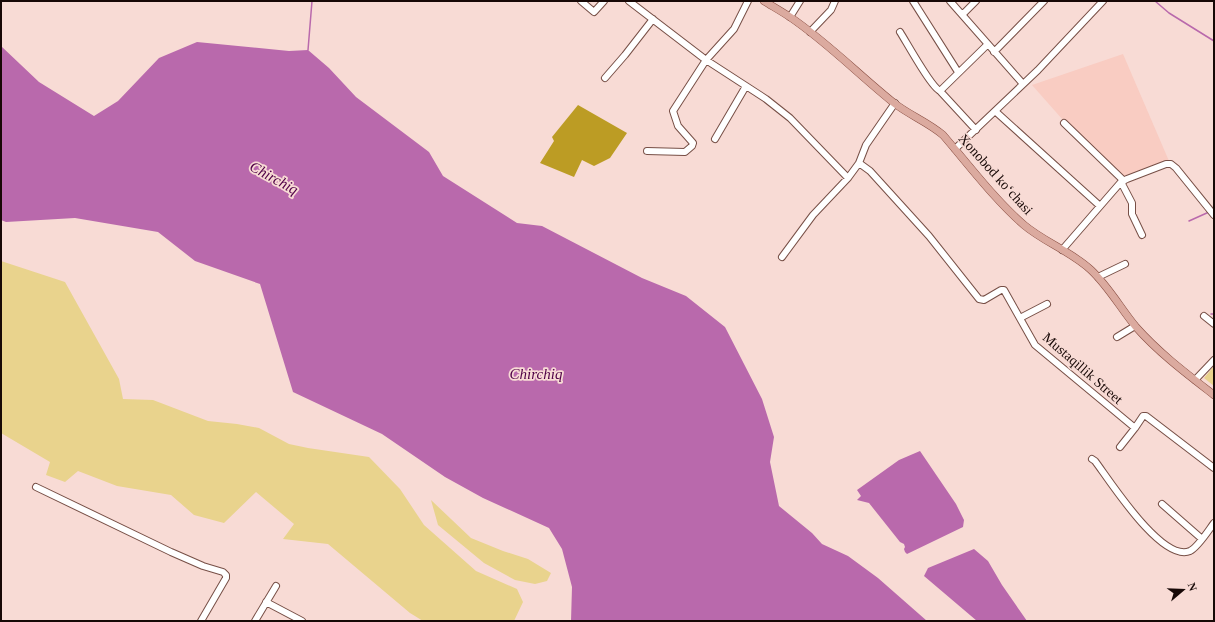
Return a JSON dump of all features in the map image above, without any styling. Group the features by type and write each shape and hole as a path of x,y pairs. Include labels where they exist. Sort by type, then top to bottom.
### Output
{"main road":[{"name":"Xonobod koʻchasi","path":"764,1 790,17 810,32 910,115 936,129 943,135 1018,220 1032,231 1085,265 1098,277 1135,326 1159,350 1214,395"}],"street":[{"path":"581,1 594,12 604,1"},
{"path":"629,1 706,60 746,86 790,118 848,178"},
{"path":"647,151 685,152 692,146 693,143 678,126 672,111 706,60 734,29 748,1"},
{"path":"790,17 800,1"},
{"path":"810,32 831,10 835,1"},
{"path":"913,1 958,72"},
{"path":"950,1 1023,84"},
{"path":"963,14 976,1"},
{"path":"994,52 1044,1"},
{"path":"955,149 1023,84 1102,1"},
{"path":"606,78 653,19"},
{"path":"900,32 937,89 976,130"},
{"path":"940,91 988,44"},
{"path":"715,139 746,86"},
{"path":"782,257 813,215 848,178 859,163 866,145 895,103"},
{"path":"995,111 1100,206"},
{"path":"1064,123 1122,182 1132,203 1132,214 1142,235"},
{"name":"Mustaqillik Street","path":"859,163 870,170 929,236 979,299 982,301 1001,290 1004,290 1035,345 1135,428"},
{"path":"1062,250 1122,182 1166,164 1171,164 1176,168 1214,215"},
{"path":"1098,277 1125,264"},
{"path":"1020,318 1047,304"},
{"path":"1204,316 1214,324"},
{"path":"1117,337 1135,326"},
{"path":"1195,380 1214,360"},
{"path":"1120,447 1143,416 1146,416 1214,468"},
{"path":"1092,459 1141,521 1161,543 1171,549 1183,553 1191,551 1214,523"},
{"path":"36,487 172,552 203,566 223,572 226,578 201,621"},
{"path":"1162,504 1202,539"},
{"path":"255,621 276,586"},
{"path":"266,602 302,621"}],"shaded area":[{"path":"1123,54 1169,161 1124,178 1063,120 1032,85"},
{"path":"578,105 627,133 610,158 594,166 582,160 574,177 540,163 554,141 552,137"},
{"path":"1,261 65,282 119,379 123,399 153,400 208,421 259,428 289,444 369,457 400,489 424,525 476,571 517,589 523,602 514,621 423,621 410,613 328,544 283,539 294,524 256,492 224,523 194,515 171,495 117,486 78,471 65,482 46,475 50,462 1,433"},
{"path":"1214,366 1214,386 1204,378"},
{"path":"431,500 471,538 528,559 551,573 547,581 535,584 515,580 484,563 438,525"}],"water":[{"name":"Chirchiq","path":"197,42 289,51 308,50 329,68 356,97 429,152 443,176 517,223 542,226 642,278 686,296 725,327 762,399 774,437 770,462 779,506 812,533 822,544 848,556 878,578 927,621 571,621 572,587 562,549 549,528 483,498 445,477 382,434 293,392 260,284 195,261 158,232 75,218 6,222 1,220 1,46 39,82 94,116 118,101 159,58"},
{"path":"920,451 956,504 964,520 963,527 907,554 904,549 904,544 900,542 869,503 857,500 861,496 857,490 899,460"},
{"path":"974,549 988,561 1002,585 1027,621 977,621 924,576 928,568"}],"waterway":[{"path":"308,50 312,1"},
{"path":"1155,1 1169,13 1214,41"},
{"path":"1189,221 1209,212"}]}
